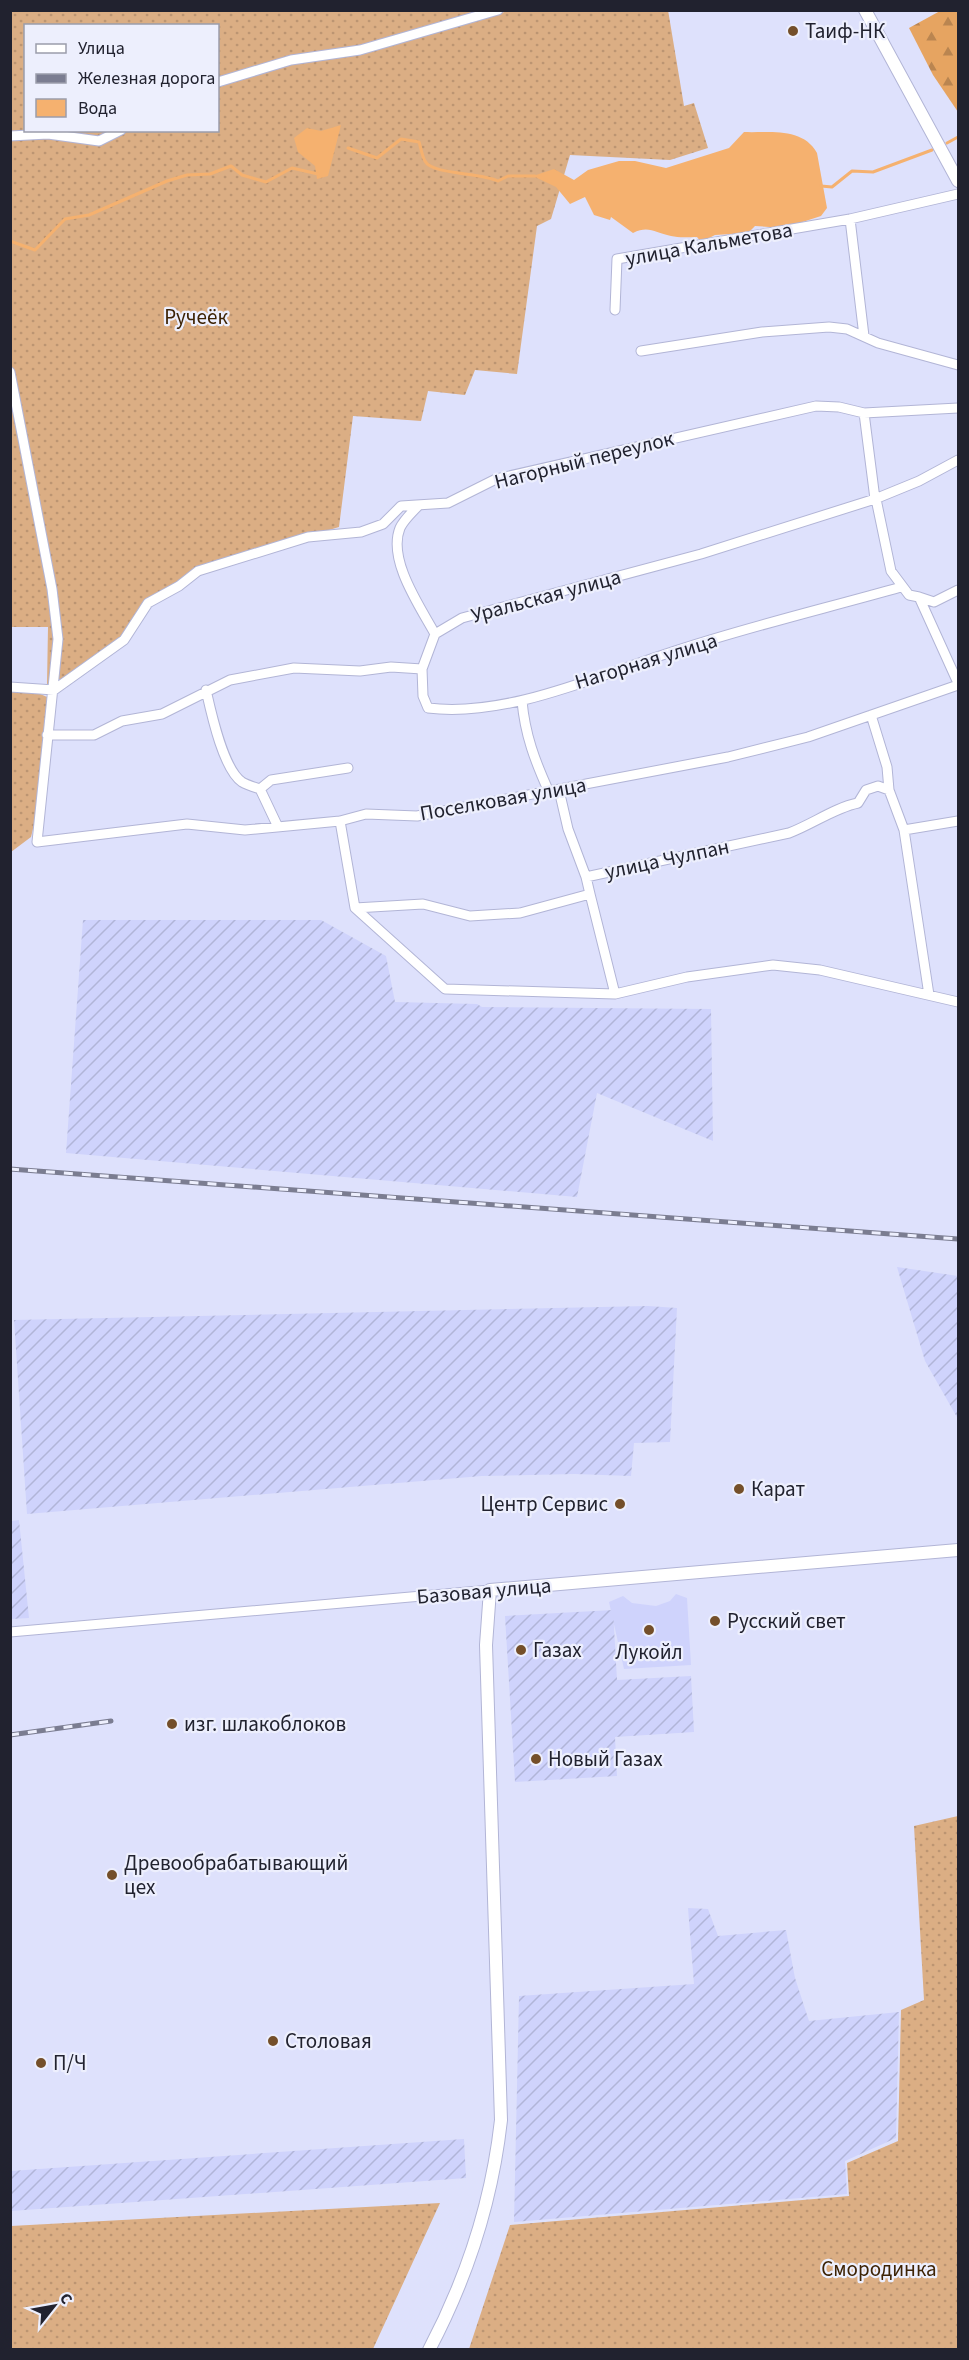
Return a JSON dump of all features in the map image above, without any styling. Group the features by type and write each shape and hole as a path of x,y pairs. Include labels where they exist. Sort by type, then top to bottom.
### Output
{"main road":[{"path":"865,10 958,181"},
{"name":"Базовая улица","path":"490,1590 958,1550"},
{"path":"429,2349 450,2310 474,2248 497,2156 501,2120 486,1645 490,1590"}],"street":[{"path":"219,82 291,60 360,50 498,10"},
{"path":"10,136 48,134 99,141 117,132"},
{"name":"улица Кальметова","path":"615,310 617,259 850,219 958,194"},
{"path":"850,219 864,336"},
{"path":"640,351 762,332 848,329 878,343 958,365"},
{"path":"10,372 52,589 58,639 54,690 47,735 94,735 122,721 162,714 230,680 294,668 360,671 391,667 422,669 435,634 405,580 398,548 400,528 418,506"},
{"name":"Нагорный переулок","path":"54,690 124,640 148,603 179,586 198,571 308,537 362,532 383,524 401,506 448,503 496,479 816,406 839,407 864,413 958,408"},
{"path":"864,413 876,499 891,571 909,595 934,602 958,590"},
{"name":"Уральская улица","path":"435,634 462,618 701,554 876,499 919,481 958,460"},
{"name":"Нагорная улица","path":"422,669 423,696 428,708 448,710 497,707 681,649 901,587"},
{"path":"920,597 958,684"},
{"name":"Поселковая улица","path":"47,735 37,842 187,824 245,830 340,821 366,814 417,816 728,757 808,737 958,684"},
{"path":"10,687 54,690"},
{"path":"206,690 214,728 225,756 240,781 260,789 278,827"},
{"path":"522,701 524,728 530,749 554,791 586,877"},
{"path":"872,715 887,767 889,790 904,830 929,995"},
{"path":"260,789 271,780 348,768"},
{"name":"улица Чулпан","path":"355,908 423,904 470,916 520,913 590,894 586,877 789,833 814,823 842,806 858,803 866,790 878,786 889,790"},
{"path":"340,821 355,908 445,989 615,994 687,977 773,965 820,970 958,1002"},
{"path":"904,830 958,821"},
{"path":"590,894 615,994"},
{"name":"Базовая улица","path":"10,1632 490,1590"}],"shaded area":[{"path":"83,920 321,920 386,956 395,1002 477,1004 482,1007 711,1009 713,1141 597,1093 577,1197 66,1153"},
{"path":"897,1267 958,1276 958,1419 925,1361"},
{"path":"648,1306 677,1308 670,1442 634,1443 631,1476 575,1474 482,1476 27,1514 14,1320"},
{"path":"19,1520 29,1618 11,1619 11,1521"},
{"path":"676,1594 687,1598 691,1665 624,1669 609,1602 623,1596 632,1603 656,1606 670,1601"},
{"path":"613,1610 617,1680 691,1676 694,1732 615,1737 617,1776 515,1782 505,1616"},
{"path":"688,1908 708,1909 718,1936 786,1930 795,1978 809,2021 899,2012 896,2138 845,2161 847,2194 514,2222 519,1996 694,1984"},
{"path":"464,2139 466,2178 11,2211 11,2171"}],"green space":[{"name":"Ручеёк","path":"668,10 684,106 694,103 708,148 670,160 570,155 551,219 537,226 517,374 475,370 465,395 428,391 421,421 353,416 339,527 197,570 147,602 122,640 57,684 47,684 48,627 11,627 10,139 51,138 100,143 123,132 219,132 219,85 296,62 354,54 508,11"},
{"path":"10,11 485,11 349,49 219,80 219,24 24,24 24,132 70,132 11,134"},
{"path":"940,11 958,11 958,112 933,75 909,28"},
{"path":"70,132 112,132 99,137"},
{"path":"29,689 47,697 35,821 31,837 11,852 11,690"},
{"name":"Смородинка","path":"958,1816 958,2349 469,2349 510,2225 849,2196 847,2163 898,2141 901,2010 924,2000 914,1826"},
{"path":"440,2203 373,2349 11,2349 11,2226"}],"water":[{"path":"341,125 328,176 317,179 315,166 298,152 294,138 307,128 321,131"},
{"path":"744,132 785,133 803,139 811,145 817,153 827,208 821,216 784,228 755,226 748,233 715,235 701,242 697,237 674,237 648,230 633,233 611,217 610,220 594,215 585,197 570,204 556,187 533,176 554,169 574,180 588,170 619,161 635,161 666,168 729,148"}],"waterway":[{"path":"947,143 958,137"},
{"path":"348,148 377,158 401,139 419,142 425,161 429,166 437,169 498,181 508,176 535,176"},
{"path":"821,186 832,187 852,171 873,172 932,150"},
{"path":"10,241 35,250 65,219 89,215 167,181 187,175 210,174 231,166 242,175 266,182 292,168 318,174"}],"railway":[{"path":"10,1169 958,1239"},
{"path":"10,1735 111,1721"}],"place":[{"name":"Таиф-НК","path":"793,31"},
{"name":"Карат","path":"739,1489"},
{"name":"Центр Сервис","path":"620,1504"},
{"name":"Русский свет","path":"715,1621"},
{"name":"Лукойл","path":"649,1630"},
{"name":"Газах","path":"521,1650"},
{"name":"изг. шлакоблоков","path":"172,1724"},
{"name":"Новый Газах","path":"536,1759"},
{"name":"Древообрабатывающий цех","path":"112,1875"},
{"name":"Столовая","path":"273,2041"},
{"name":"П/Ч","path":"41,2063"}]}
